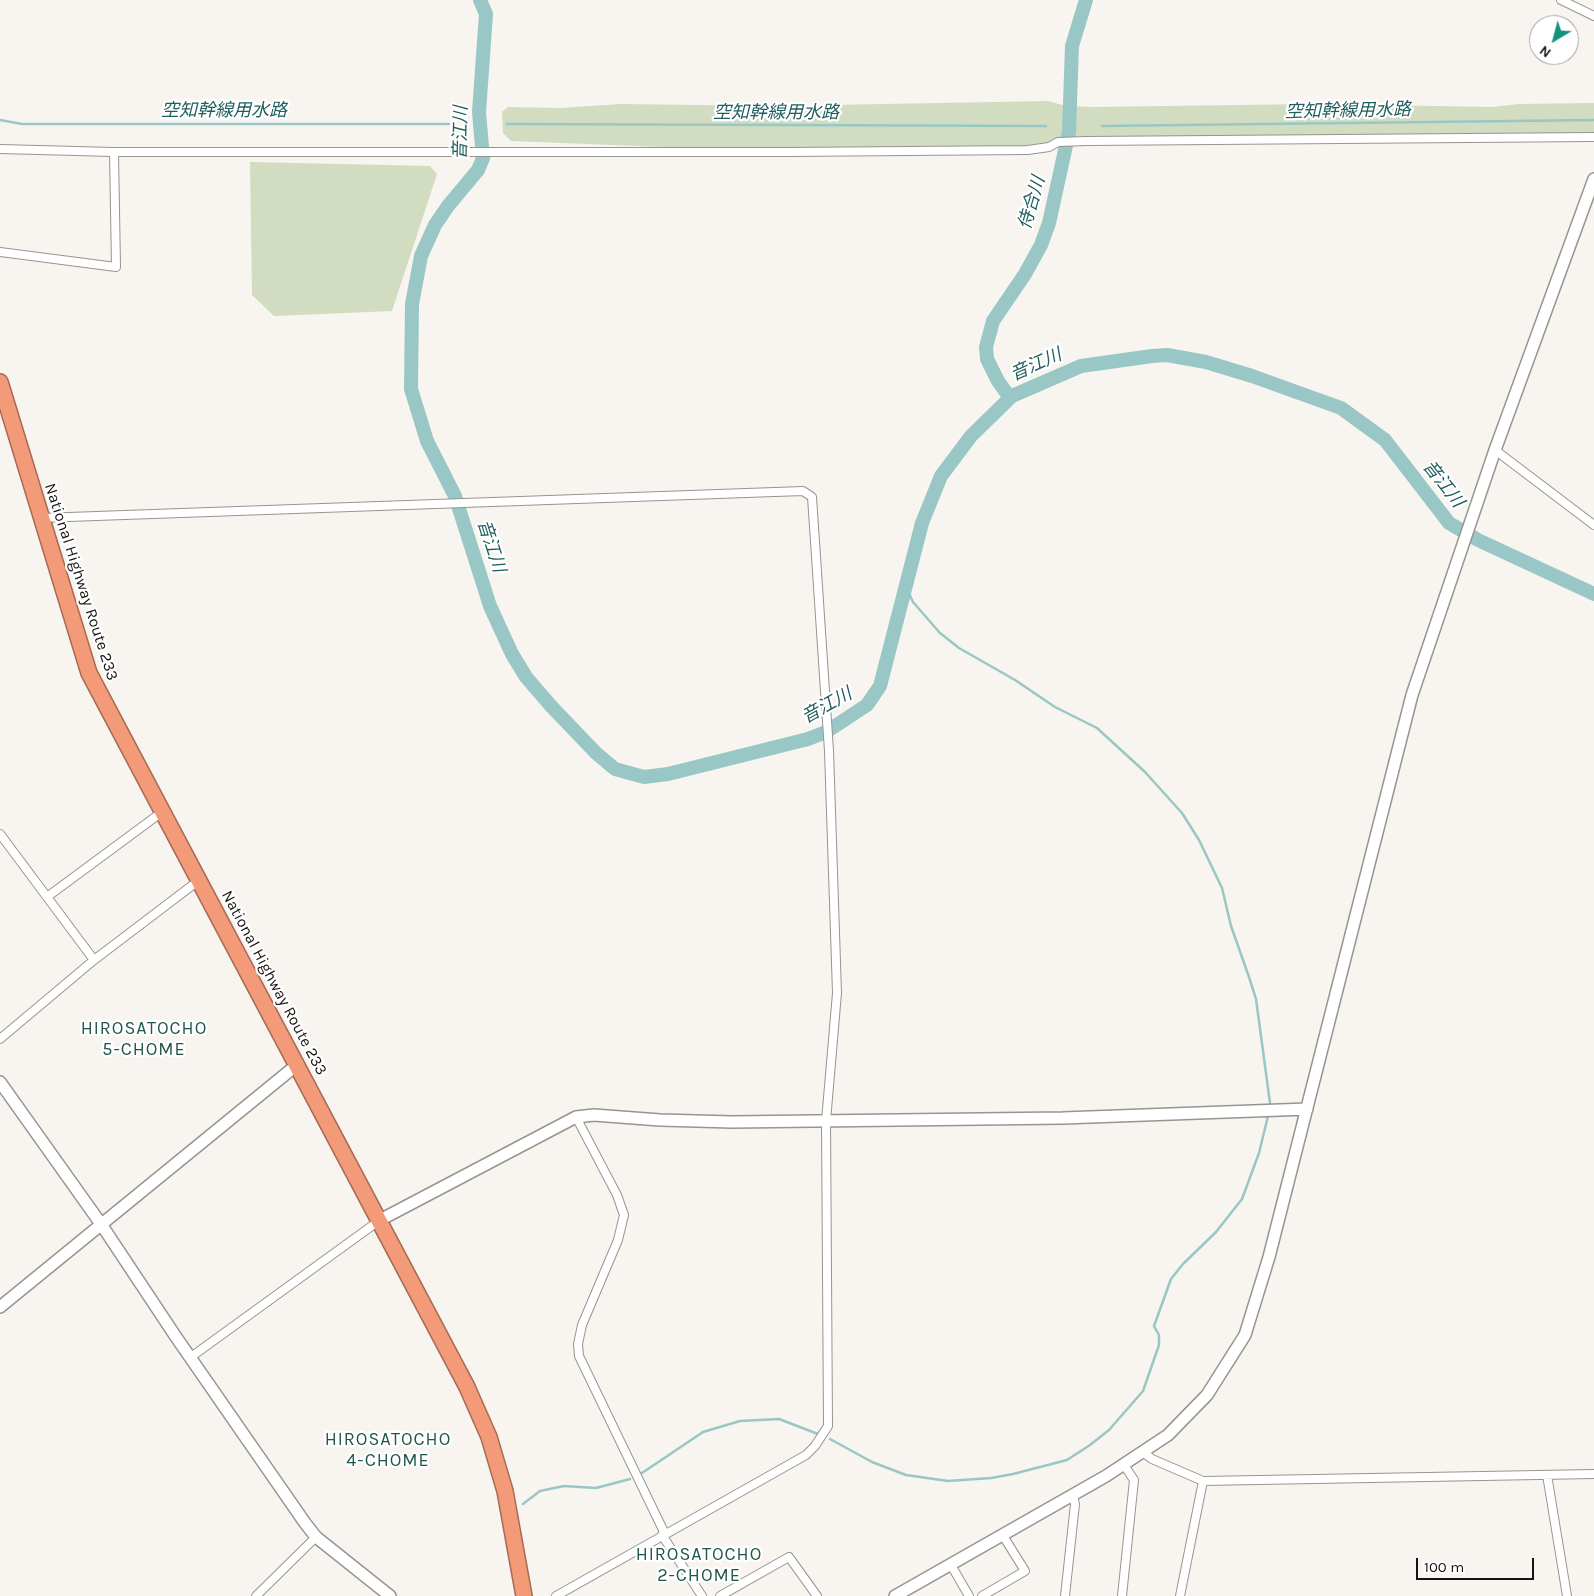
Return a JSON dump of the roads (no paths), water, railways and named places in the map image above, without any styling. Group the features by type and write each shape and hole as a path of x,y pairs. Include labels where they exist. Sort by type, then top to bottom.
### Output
{"highway":[{"name":"National Highway Route 233","path":"0,382 40,518 89,673 198,881 298,1064 467,1387 490,1437 505,1491 524,1596"}],"street":[{"path":"1561,0 1594,16"},
{"path":"0,148 114,152 1028,150 1048,147 1058,142 1084,141 1594,137"},
{"path":"0,252 116,267 114,152"},
{"path":"895,1596 1144,1453 1168,1435 1207,1394 1245,1335 1269,1257 1412,695 1495,450 1594,179"},
{"path":"1495,450 1594,525"},
{"path":"40,518 803,491 812,497 829,751 837,993 826,1121 828,1426 816,1446 806,1455 663,1534 558,1595"},
{"path":"47,898 162,812"},
{"path":"0,834 94,960"},
{"path":"0,1038 94,960 198,881"},
{"path":"0,1307 298,1064"},
{"path":"0,1082 101,1224 316,1537 390,1596"},
{"path":"191,1357 380,1220 576,1117 594,1115 669,1120 826,1121 1063,1118 1307,1109"},
{"path":"576,1117 617,1195 624,1216 618,1240 582,1325 578,1344 579,1356 663,1534 702,1596"},
{"path":"1144,1453 1152,1459 1203,1481 1594,1474"},
{"path":"1122,1596 1134,1480 1124,1465"},
{"path":"1547,1475 1568,1596"},
{"path":"1180,1596 1203,1481"},
{"path":"1065,1596 1075,1504 1072,1496"},
{"path":"982,1596 1025,1571 1002,1534"},
{"path":"256,1596 316,1537"},
{"path":"720,1596 789,1557 817,1596"},
{"path":"951,1565 967,1595"}],"waterway":[{"name":"音江川","path":"480,0 486,14 479,112 483,158 478,170 435,225 421,256 412,304 411,389 427,441 455,496 490,606 512,654 526,677 551,706 596,753 615,769 644,777 668,774 808,739 826,732 867,705 880,686 922,523 941,476 971,436 1012,396 1081,366 1167,355 1206,362 1252,376 1341,408 1385,440 1449,523 1478,540 1594,594"},
{"name":"侍合川","path":"1010,398 998,381 987,359 986,347 993,321 1025,274 1041,245 1049,223 1069,132 1072,46 1086,0"},
{"name":"空知幹線用水路","path":"0,120 22,124 449,124"},
{"name":"空知幹線用水路","path":"1102,126 1594,120"},
{"name":"空知幹線用水路","path":"507,124 1046,126"},
{"path":"906,587 913,602 940,633 959,648 1015,680 1055,707 1097,728 1145,772 1182,813 1199,840 1222,888 1231,926 1256,999 1270,1103"},
{"path":"830,1439 872,1462 906,1475 948,1481 991,1478 1013,1474 1067,1460 1090,1445 1109,1430 1143,1391 1159,1345 1159,1335 1154,1326 1171,1279 1183,1264 1216,1232 1242,1199 1259,1153 1268,1116"},
{"path":"642,1473 703,1432 740,1421 779,1419 818,1434"},
{"path":"523,1504 540,1491 564,1486 596,1488 630,1479"}],"district":[{"name":"HIROSATOCHO 5-CHOME","path":"144,1039"},
{"name":"HIROSATOCHO 4-CHOME","path":"388,1450"},
{"name":"HIROSATOCHO 2-CHOME","path":"699,1565"}]}
